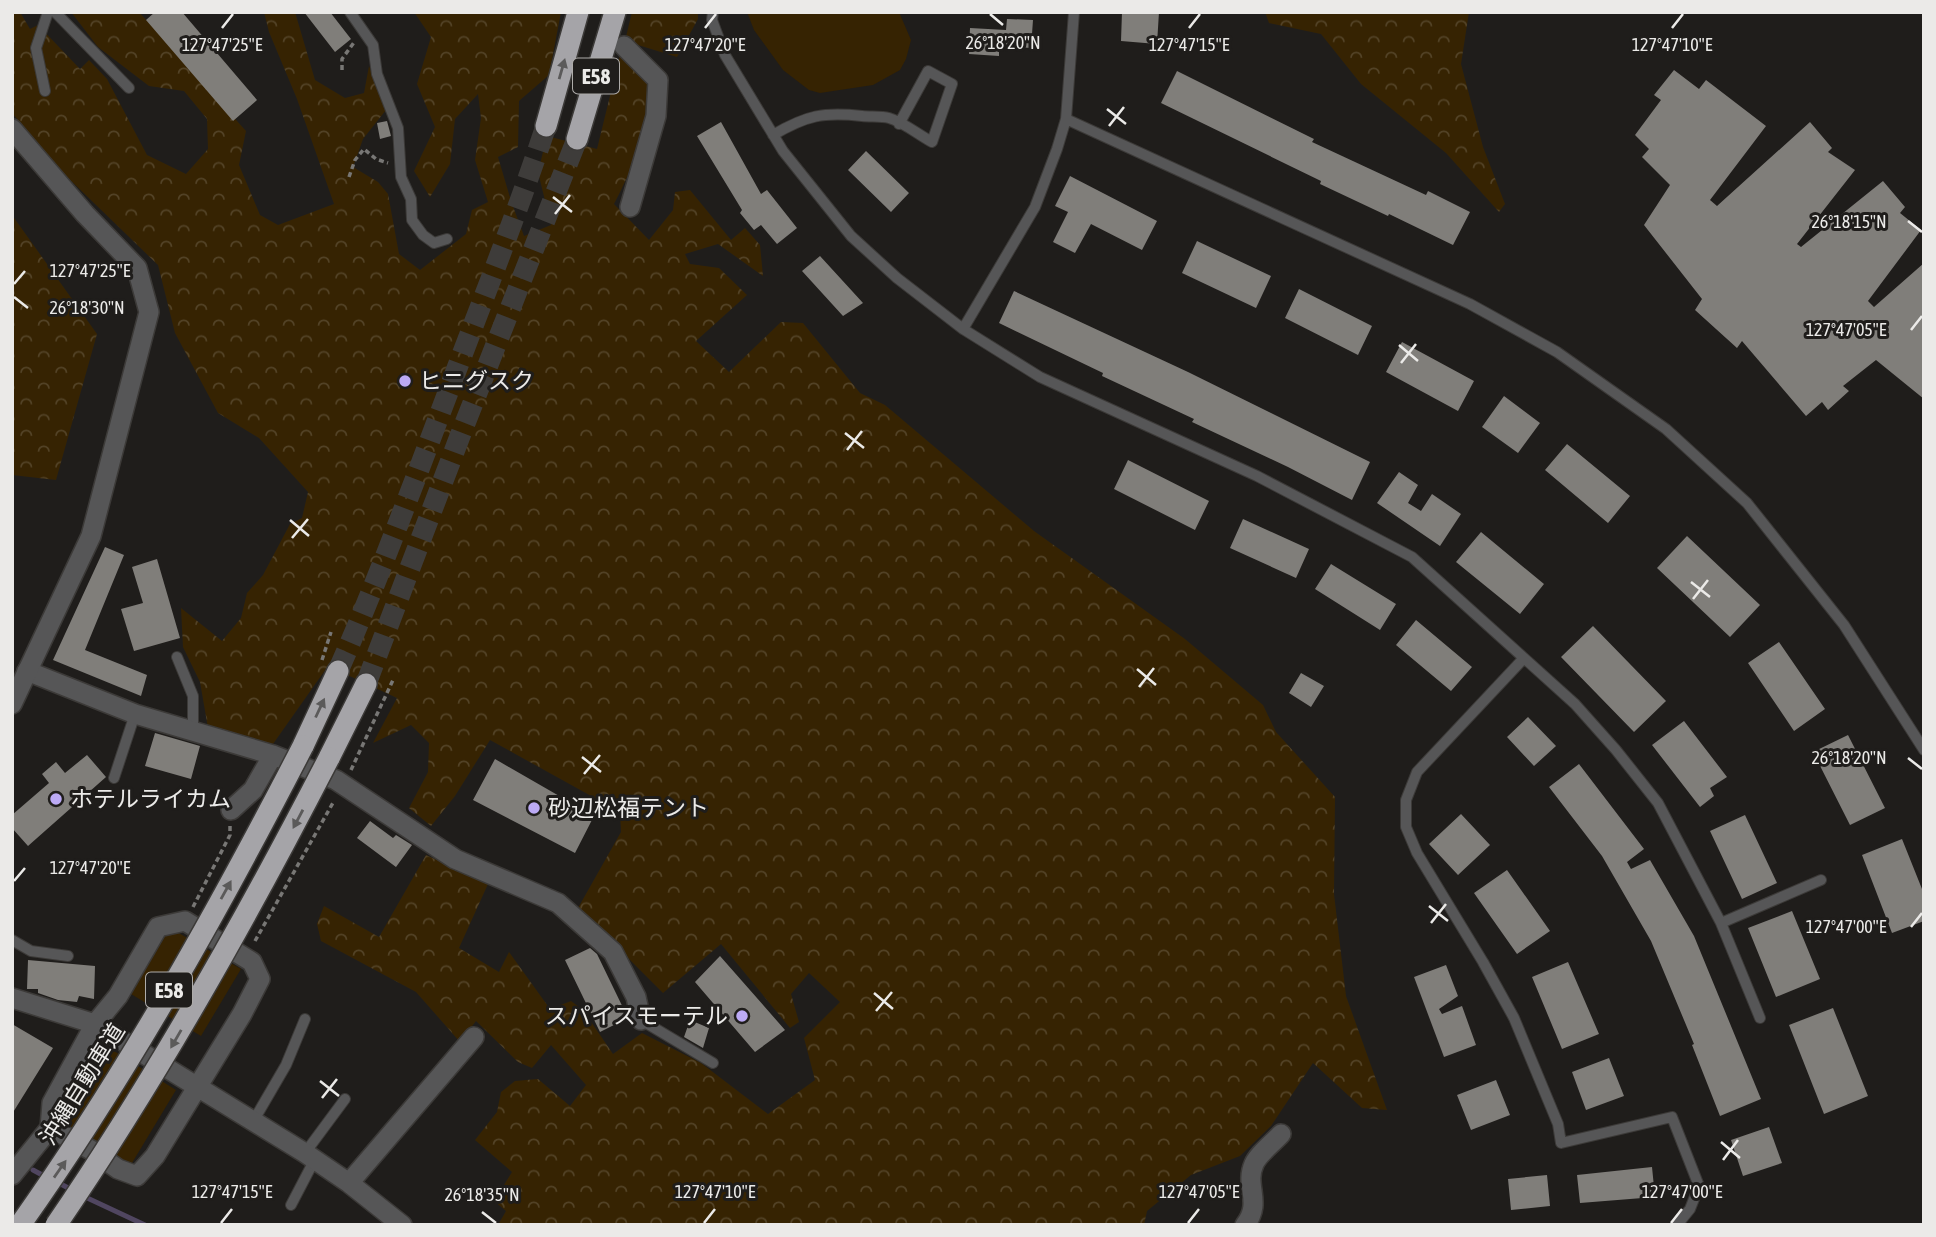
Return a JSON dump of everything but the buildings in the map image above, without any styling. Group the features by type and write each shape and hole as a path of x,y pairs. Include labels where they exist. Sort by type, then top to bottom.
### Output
{"highway":[{"name":"E58","path":"546,126 578,12"},
{"name":"E58","path":"577,139 615,12"},
{"name":"沖縄自動車道","path":"20,1225 70,1154 147,1030 264,822 338,671"},
{"name":"E58","path":"56,1225 169,1050 261,891 366,684"}],"street":[{"path":"624,46 658,80 656,116 630,207"},
{"path":"12,129 85,214 136,268 149,312 91,536 12,704"},
{"path":"27,671 135,714 273,755 343,785 455,859 558,903 613,952 636,997 641,1020"},
{"path":"231,810 253,790 273,755"},
{"path":"12,1175 50,1128 52,1102 95,1024 118,996 139,956 158,928 185,921 252,962 260,979 242,1014 155,1156 137,1176 118,1169 91,1150 50,1128"},
{"path":"12,998 95,1024 310,1156 402,1225"},
{"path":"349,1183 474,1037"},
{"path":"1245,1225 1253,1215 1255,1200 1251,1179 1254,1163 1281,1134"},
{"path":"12,1223 20,1225"}],"lane":[{"path":"45,92 36,48 48,12"},
{"path":"55,12 129,88"},
{"path":"350,12 373,45 377,75 398,128 401,177 411,199 412,220 423,235 434,243 447,239"},
{"path":"713,12 712,20 725,55 773,135 851,236 897,278 963,329 1040,377 1257,476 1412,557 1575,704 1658,803 1721,923 1760,1017"},
{"path":"963,329 1035,207 1066,119 1074,12"},
{"path":"773,135 798,120 842,114 890,118 899,124 932,142 952,84 928,71 899,124"},
{"path":"1066,119 1470,304 1558,352 1666,429 1747,503 1844,625 1924,750"},
{"path":"177,657 193,696 193,731"},
{"path":"1524,658 1417,772 1406,800 1406,827 1417,853 1514,1018 1558,1124 1561,1143 1672,1117 1699,1186 1690,1209 1677,1225"},
{"path":"114,778 135,714"},
{"path":"1721,923 1821,880"},
{"path":"12,940 31,950 68,956"},
{"path":"254,1120 286,1065 305,1019"},
{"path":"641,1020 713,1063"},
{"path":"291,1205 310,1156 345,1099"}],"path":[{"path":"342,70 342,60 363,31"},
{"path":"349,177 355,160 365,149 376,159 389,164 400,163"},
{"path":"246,958 343,785 393,680"},
{"path":"185,921 230,835 231,810"}],"green space":[{"path":"12,12 20,12 30,29 38,25 80,69 89,60 107,79 147,155 186,174 208,149 207,119 184,91 149,86 98,47 71,12 139,12 246,131 239,165 260,215 278,225 334,204 297,99 269,32 264,12 295,12 315,80 345,98 364,93 369,66 386,110 363,139 353,167 378,182 388,194 399,254 420,270 466,234 472,210 488,202 475,160 481,118 478,94 455,119 450,164 430,197 414,171 435,127 417,84 431,37 414,12 561,12 549,75 519,101 518,147 498,157 524,236 551,225 538,172 547,136 597,149 620,55 654,84 640,146 614,204 649,240 673,210 675,192 690,190 731,240 745,228 760,245 763,276 718,244 685,254 690,264 719,268 747,295 696,341 729,372 781,322 803,323 860,393 885,405 1034,531 1185,639 1263,705 1276,732 1335,797 1334,894 1346,996 1387,1110 1362,1108 1313,1063 1271,1126 1240,1156 1191,1175 1147,1211 1144,1225 498,1225 506,1211 494,1201 512,1172 475,1140 497,1112 501,1092 515,1081 538,1079 570,1106 586,1085 551,1045 532,1068 518,1062 476,1021 460,1042 416,992 321,941 317,924 324,906 379,937 426,855 488,884 459,948 499,972 509,952 550,1009 571,1001 583,1010 613,1054 642,1033 701,1063 768,1114 815,1080 804,1038 840,1002 809,973 791,994 799,1022 790,1028 721,944 663,993 578,908 621,832 620,812 490,740 455,796 431,826 409,808 428,772 429,743 411,725 373,743 397,698 328,666 273,744 208,728 200,682 183,647 181,608 222,641 241,618 247,593 263,575 290,524 302,518 308,492 259,438 218,413 175,333 158,265 64,174 12,113"},
{"path":"632,12 698,12 698,19 677,57 625,41"},
{"path":"747,12 899,12 911,40 900,70 873,85 820,93 809,90 783,70 754,30"},
{"path":"1265,12 1469,12 1461,64 1483,147 1505,204 1499,212 1446,153 1361,84 1321,34 1269,23"},
{"path":"12,215 97,334 56,480 12,475"},
{"path":"170,928 241,969 201,1036 131,994"},
{"path":"103,1044 176,1090 129,1168 56,1122"}],"waterway":[{"path":"33,1170 46,1177"},
{"path":"55,1181 74,1191"},
{"path":"83,1196 145,1225"}],"tunnel":[{"path":"338,671 410,494 546,126"},
{"path":"366,684 577,139"}],"place":[{"name":"ヒニグスク","path":"405,381"},
{"name":"ホテルライカム","path":"56,799"},
{"name":"砂辺松福テント","path":"534,808"},
{"name":"スパイスモーテル","path":"742,1016"}]}
